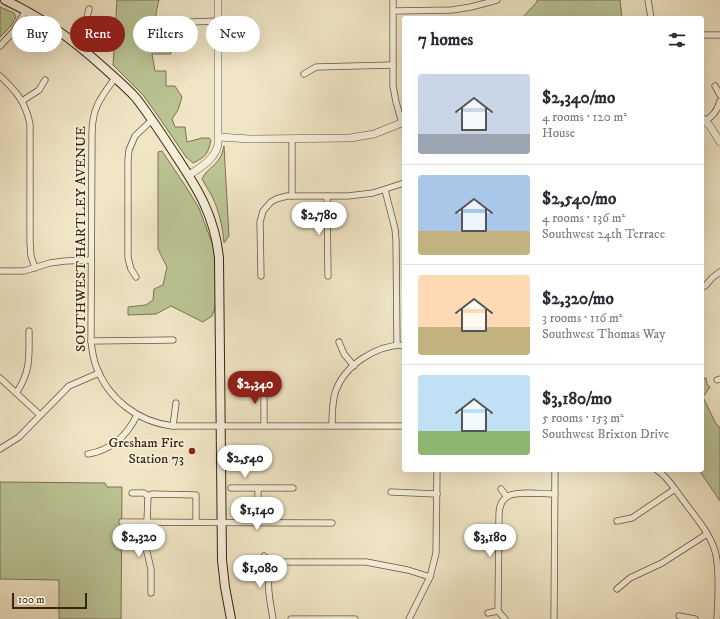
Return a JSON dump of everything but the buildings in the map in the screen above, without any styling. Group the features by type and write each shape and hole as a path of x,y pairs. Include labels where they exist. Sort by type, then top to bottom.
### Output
{"main road":[{"path":"6,0 55,27 70,38"},
{"path":"86,52 135,97 152,120 197,188 214,229 218,250 224,578 231,619"}],"street":[{"path":"218,0 218,16"},
{"path":"394,0 394,95 402,120"},
{"path":"394,11 452,10 471,8 497,0"},
{"path":"648,0 651,16"},
{"path":"87,16 89,9"},
{"path":"0,46 14,31 26,10"},
{"path":"704,35 719,35"},
{"path":"189,175 211,160 216,153 219,139 218,52"},
{"path":"304,74 316,67 393,65"},
{"path":"0,76 22,101 28,115 30,133 30,242 31,256 35,268"},
{"name":"SOUTHWEST HARTLEY AVENUE","path":"115,78 96,105 92,123 91,260 93,356 104,383 114,396 137,415 155,422 173,426 402,426"},
{"path":"22,101 39,90 45,80"},
{"path":"715,86 720,95"},
{"path":"704,121 712,117 720,102"},
{"path":"136,277 131,269 128,258 128,160 135,136 152,120"},
{"path":"704,122 710,126 720,142"},
{"path":"219,139 358,137 380,132 402,123"},
{"path":"292,139 292,196"},
{"path":"261,276 260,222 263,211 271,202 282,197 292,196 359,195 385,190 402,184"},
{"path":"385,190 395,229 396,240 397,345"},
{"path":"327,196 328,276"},
{"path":"0,271 16,271 65,261 91,260"},
{"path":"705,286 720,272"},
{"path":"16,392 25,378 29,365 29,331"},
{"path":"92,341 173,340"},
{"path":"339,342 344,354 354,366"},
{"path":"332,426 333,401 341,380 364,357 375,350 387,346 402,345"},
{"path":"0,449 19,437 58,396 72,384 99,373"},
{"path":"0,378 40,415"},
{"path":"264,384 264,426"},
{"path":"173,426 176,403"},
{"path":"88,454 109,448 128,431 137,415"},
{"path":"409,619 430,577 436,553 437,472"},
{"path":"554,619 555,472"},
{"path":"660,472 666,477 707,534 716,555 718,566 717,619"},
{"path":"231,488 293,488"},
{"path":"258,488 258,522"},
{"path":"501,489 506,497"},
{"path":"617,521 632,518 675,489"},
{"path":"392,492 437,494"},
{"path":"132,493 144,493 148,496 159,494 196,495 196,522"},
{"path":"505,619 498,611 499,515 501,504 506,497 513,494 554,494"},
{"path":"148,496 146,548 151,569 151,593"},
{"path":"122,522 332,523"},
{"path":"617,589 630,578 662,563 707,534"},
{"path":"264,556 275,566"},
{"path":"273,619 268,583 269,576 275,566 284,562 356,561 382,564 430,577"},
{"path":"488,613 498,611"},
{"path":"679,616 694,619"},
{"path":"291,619 355,619"}],"green space":[{"path":"117,0 159,0 156,16 133,16 133,52 171,52 171,54 152,54 155,71 166,71 166,86 175,86 182,97 178,110 172,119 175,127 185,127 187,142 202,138 209,138 211,140 209,149 201,159 193,163 186,157 143,95 113,65 114,52 125,52 125,16 116,16"},
{"path":"537,0 620,0 622,16 524,16 537,2"},
{"path":"0,7 14,13 16,16 12,16 11,26 0,37"},
{"path":"224,146 229,236 224,243 222,225 217,208 202,179 220,157"},
{"path":"162,151 199,208 215,251 217,302 212,316 203,322 171,306 156,314 128,315 128,307 146,305 153,300 154,289 163,285 167,267 158,249 158,152"},
{"path":"704,378 706,378 707,384 710,387 704,396"},
{"path":"704,399 716,424 720,427 720,501 700,472 704,472"},
{"path":"0,482 105,483 107,487 122,487 121,619 59,619 59,580 0,579"}],"place":[{"name":"Gresham Fire Station 73","path":"192,451"}]}
